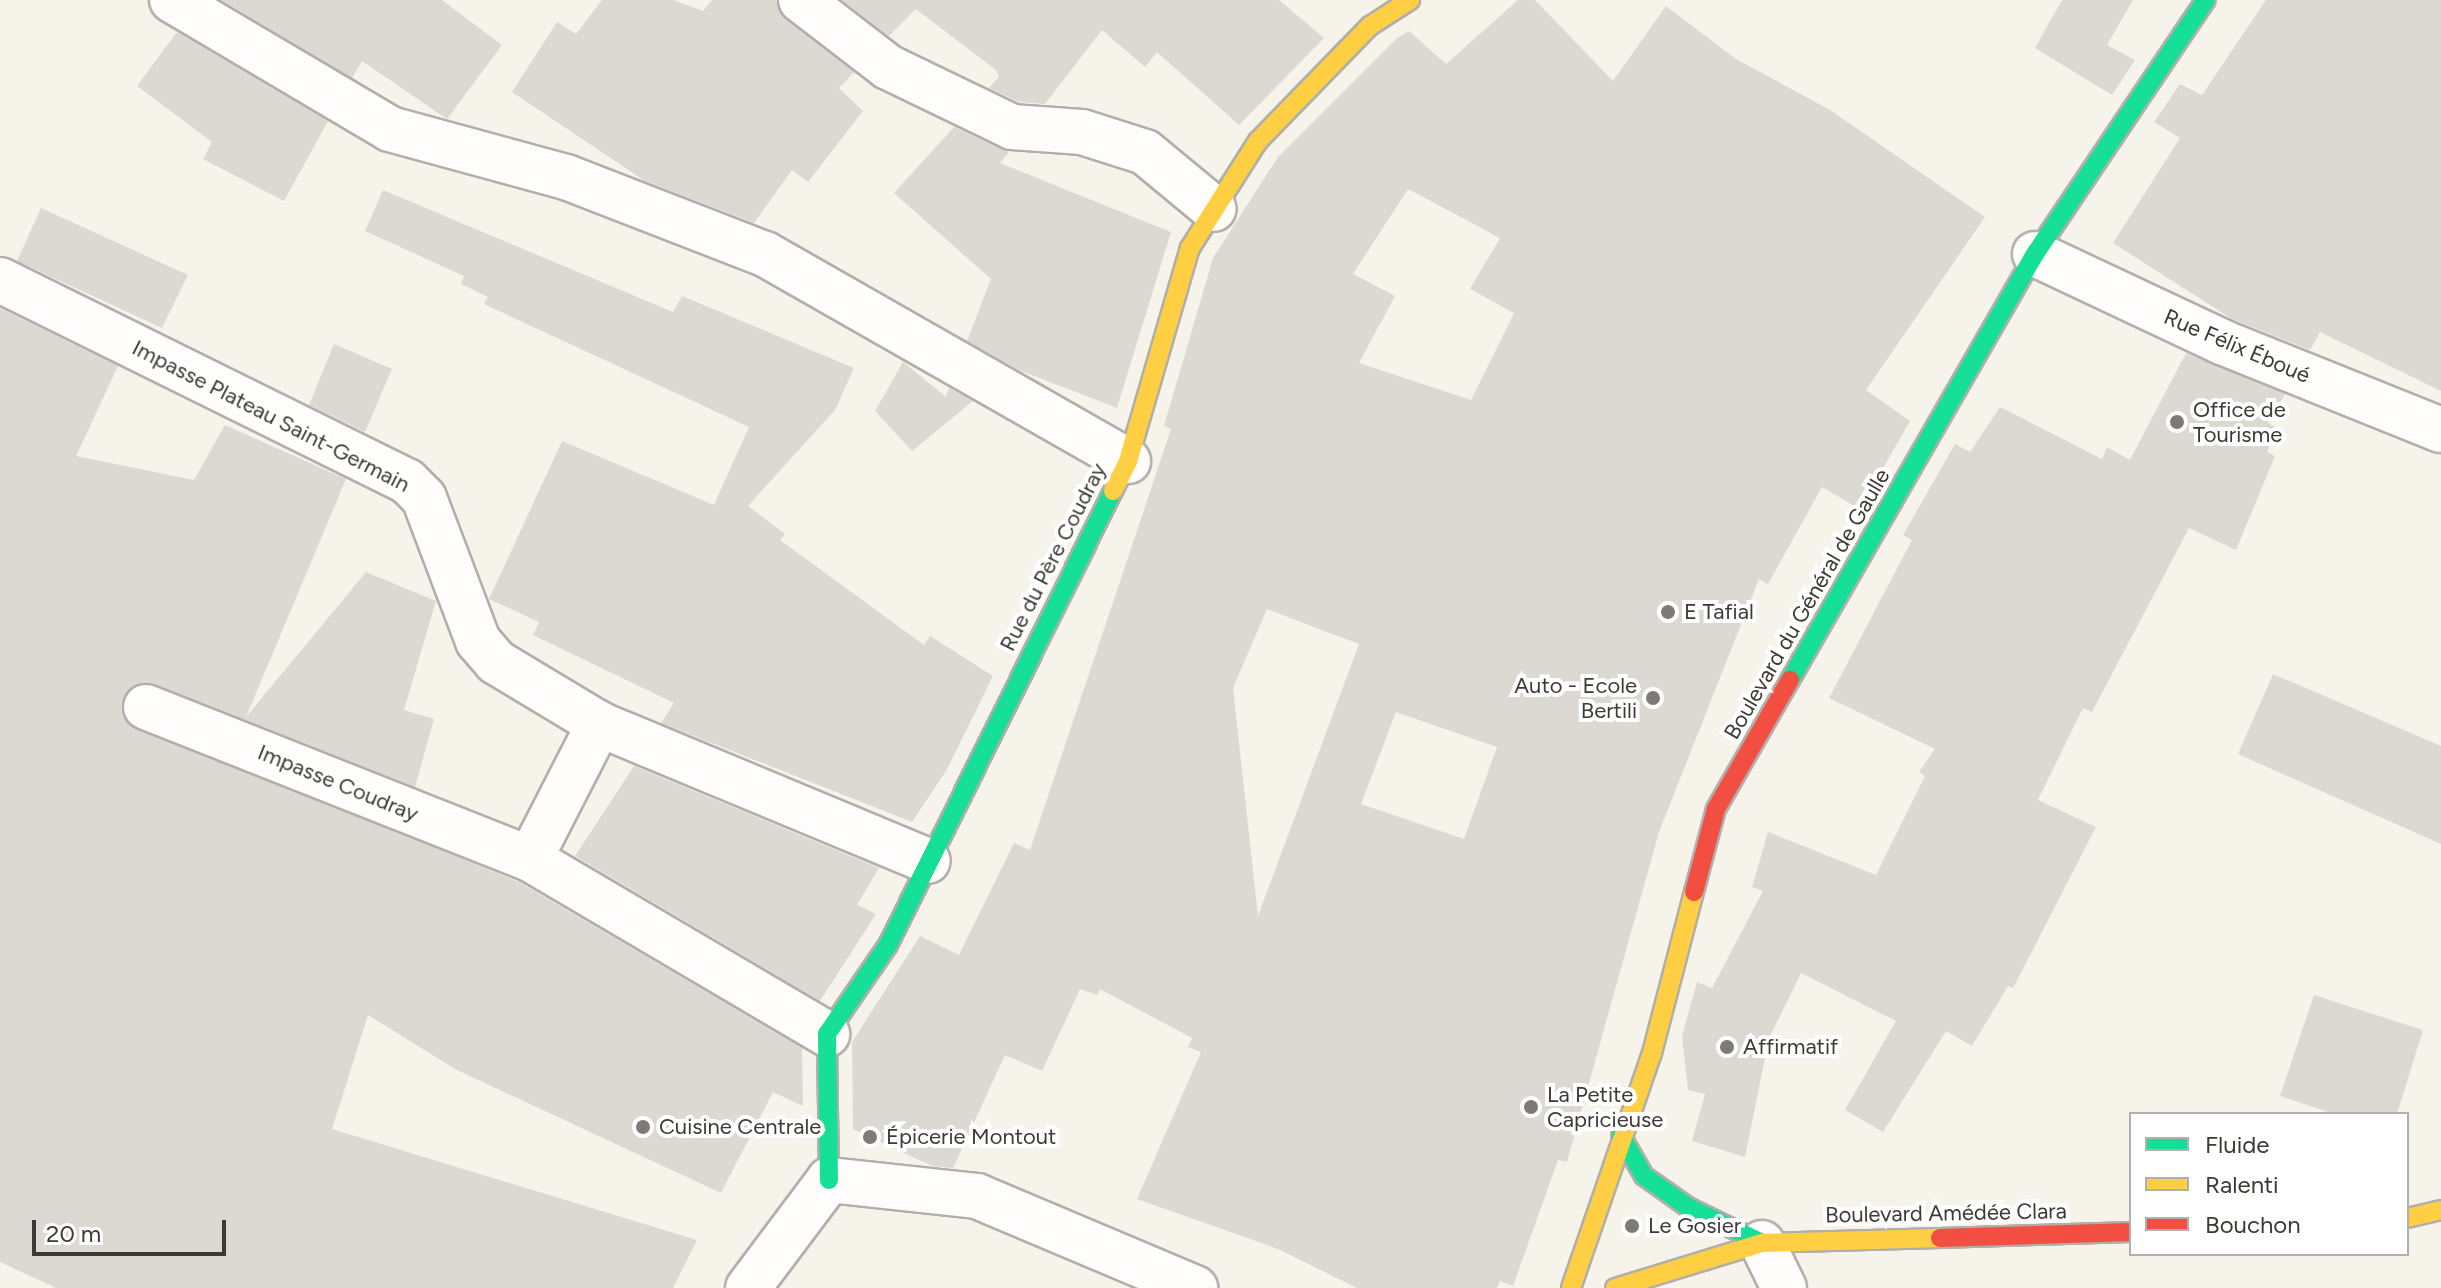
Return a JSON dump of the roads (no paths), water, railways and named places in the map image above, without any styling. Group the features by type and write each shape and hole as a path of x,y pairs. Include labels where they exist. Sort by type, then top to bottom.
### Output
{"main road":[{"name":"Rue du Père Coudray","path":"827,1034 888,945 1128,461 1190,248 1258,141 1370,26 1410,0"},
{"name":"Boulevard du Général de Gaulle","path":"1571,1288 1652,1053 1716,809 2035,254 2206,0"},
{"path":"827,1034 829,1180"},
{"name":"Boulevard Amédée Clara","path":"1621,1136 1644,1176 1688,1207 1762,1243"},
{"path":"2409,1218 2441,1210"},
{"name":"Boulevard Amédée Clara","path":"1615,1288 1762,1243 2129,1232"}],"street":[{"path":"172,0 390,129 566,177 765,254 1128,461"},
{"path":"801,0 888,67 1012,127 1082,132 1145,152 1214,209"},
{"name":"Rue Félix Éboué","path":"2035,254 2222,342 2441,430"},
{"name":"Impasse Plateau Saint-Germain","path":"0,280 407,481 435,521 478,641 496,662 599,724 928,861"},
{"name":"Impasse Coudray","path":"146,707 530,859 827,1034"},
{"path":"530,859 599,724"},
{"path":"748,1288 829,1180 977,1196 1195,1288"},
{"path":"1762,1243 1784,1288"}],"place":[{"name":"Office de Tourisme","path":"2177,422"},
{"name":"E Tafial","path":"1668,612"},
{"name":"Auto - Ecole Bertili","path":"1653,698"},
{"name":"Affirmatif","path":"1727,1047"},
{"name":"La Petite Capricieuse","path":"1531,1107"},
{"name":"Cuisine Centrale","path":"643,1127"},
{"name":"Épicerie Montout","path":"870,1137"},
{"name":"Le Gosier","path":"1632,1226"}]}
